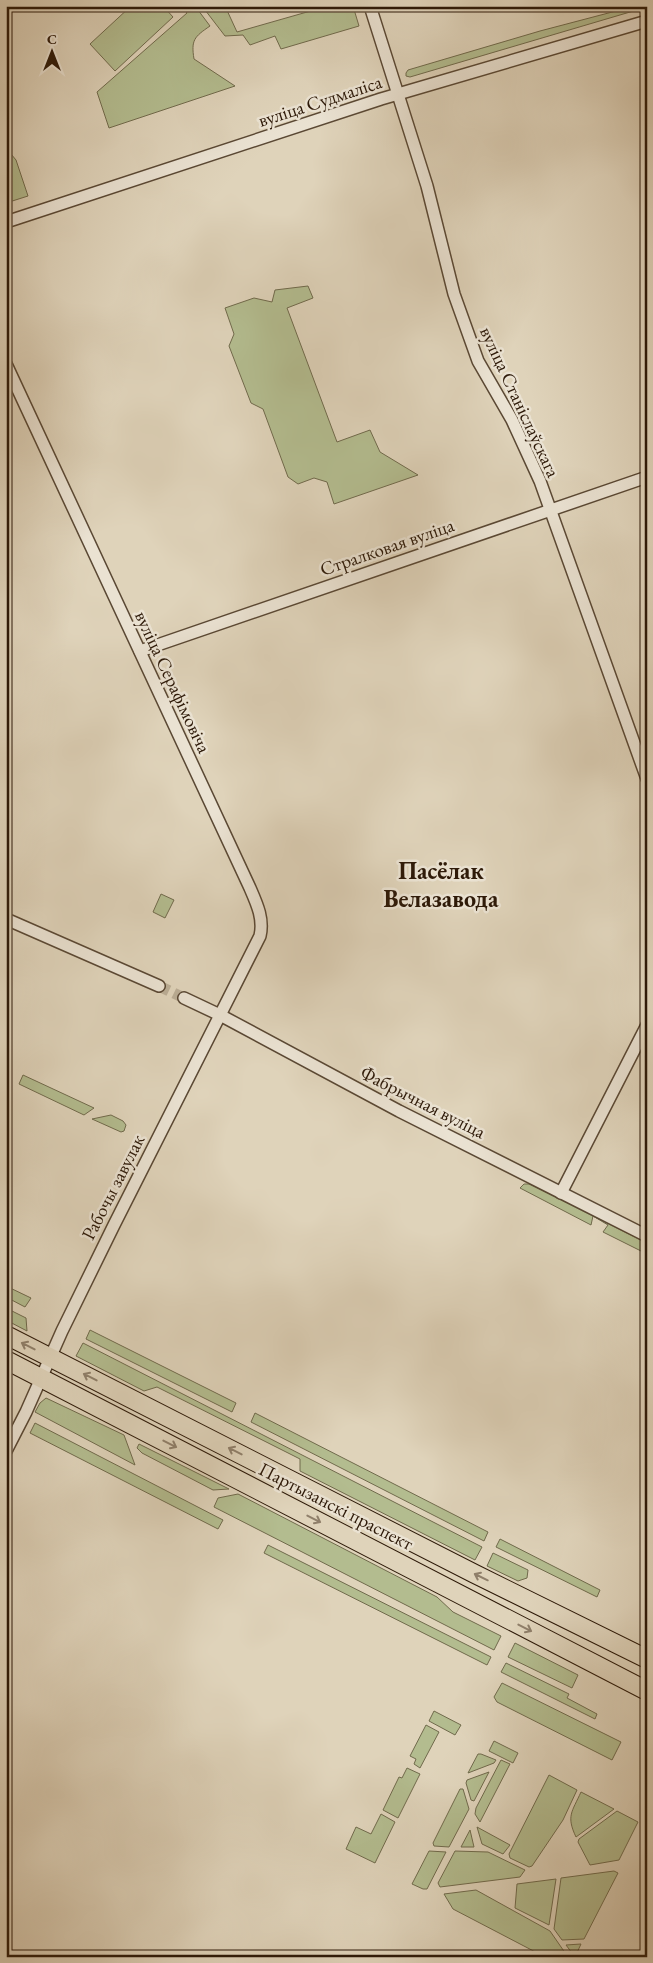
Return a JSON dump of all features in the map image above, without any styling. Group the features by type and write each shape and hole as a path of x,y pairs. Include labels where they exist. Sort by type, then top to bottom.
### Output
{"main road":[{"name":"Партызанскі праспект","path":"6,1334 417,1545 647,1659"},
{"name":"Партызанскі праспект","path":"6,1360 647,1691"},
{"path":"404,1565 413,1564 420,1560 421,1554 417,1545"}],"street":[{"name":"вуліца Станіслаўскага","path":"370,6 427,186 454,294 478,361 512,420 540,481 647,779"},
{"name":"вуліца Судмаліса","path":"6,222 399,94 647,22"},
{"name":"вуліца Серафімовіча","path":"6,364 260,912 262,927 260,936 220,1015"},
{"name":"Стралковая вуліца","path":"140,651 647,477"},
{"path":"6,919 159,986"},
{"name":"Фабрычная вуліца","path":"184,998 220,1015 399,1111 647,1236"},
{"name":"Рабочы завулак","path":"6,1451 114,1225 220,1015"},
{"path":"561,1193 647,1024"}],"green space":[{"path":"131,6 163,6 173,17 115,71 90,44"},
{"path":"182,6 195,6 210,26 200,33 195,40 193,47 194,59 235,86 109,128 97,92 187,13"},
{"path":"202,6 225,6 237,32 328,6 353,6 359,26 281,49 275,36 250,45 243,35 225,36"},
{"path":"635,6 647,7 410,77 406,76 408,70 540,31"},
{"path":"6,148 16,160 28,196 6,203"},
{"path":"308,286 313,298 287,308 337,442 370,430 380,452 418,475 334,504 327,482 314,478 298,484 288,477 263,409 251,403 229,346 234,334 225,308 254,298 272,302 275,290"},
{"path":"161,894 174,900 165,918 153,912"},
{"path":"23,1075 94,1108 84,1115 19,1084"},
{"path":"111,1115 123,1121 126,1125 124,1131 121,1132 92,1119"},
{"path":"524,1184 529,1184 593,1216 591,1225 520,1188"},
{"path":"593,1216 647,1243 647,1254 603,1232 608,1225"},
{"path":"6,1286 31,1298 25,1307 6,1297"},
{"path":"6,1308 26,1318 27,1331 6,1320"},
{"path":"90,1330 236,1403 232,1412 86,1339"},
{"path":"83,1343 482,1547 475,1560 300,1471 300,1459 157,1387 144,1391 76,1356"},
{"path":"46,1398 124,1435 135,1465 35,1412 40,1403"},
{"path":"255,1413 488,1532 484,1541 251,1422"},
{"path":"35,1423 223,1520 218,1529 30,1433"},
{"path":"139,1444 229,1489 213,1490 142,1453 137,1448"},
{"path":"238,1494 437,1597 453,1612 501,1636 494,1650 214,1507 218,1498"},
{"path":"500,1539 600,1590 597,1597 496,1547"},
{"path":"268,1545 491,1657 487,1665 264,1553"},
{"path":"493,1553 528,1570 527,1578 518,1581 487,1566"},
{"path":"515,1643 578,1675 572,1688 508,1657"},
{"path":"506,1663 569,1694 567,1698 597,1714 595,1719 501,1672"},
{"path":"502,1683 621,1742 612,1760 497,1702 494,1697"},
{"path":"434,1711 461,1725 455,1735 429,1721"},
{"path":"426,1725 439,1732 420,1768 414,1764 416,1759 410,1756"},
{"path":"494,1741 518,1753 513,1763 489,1751"},
{"path":"478,1754 496,1760 494,1763 468,1773"},
{"path":"501,1760 510,1764 480,1822 475,1814 476,1808"},
{"path":"407,1768 420,1774 398,1818 383,1810 399,1777 402,1778"},
{"path":"489,1772 474,1801 471,1800 466,1783 467,1780"},
{"path":"549,1775 577,1790 563,1820 532,1866 529,1867 510,1858 509,1854"},
{"path":"460,1789 463,1789 469,1809 449,1847 434,1846 433,1843"},
{"path":"581,1792 614,1809 576,1837 571,1824 571,1814"},
{"path":"617,1811 638,1822 619,1860 590,1865 578,1842 579,1839"},
{"path":"381,1814 395,1822 375,1863 346,1849 356,1827 371,1834"},
{"path":"477,1827 510,1845 503,1854 482,1844"},
{"path":"470,1830 474,1847 461,1847"},
{"path":"429,1851 446,1852 427,1889 423,1889 412,1884"},
{"path":"455,1851 488,1852 525,1870 520,1877 440,1887 438,1883"},
{"path":"614,1871 618,1873 584,1939 562,1940 554,1929 561,1878"},
{"path":"556,1879 549,1925 515,1908 517,1884"},
{"path":"476,1890 550,1931 568,1957 545,1957 453,1909 444,1894"},
{"path":"581,1944 575,1957 566,1945"}],"tunnel":[{"path":"159,986 184,998"}],"district":[{"name":"Пасёлак Велазавода","path":"441,884"}]}
